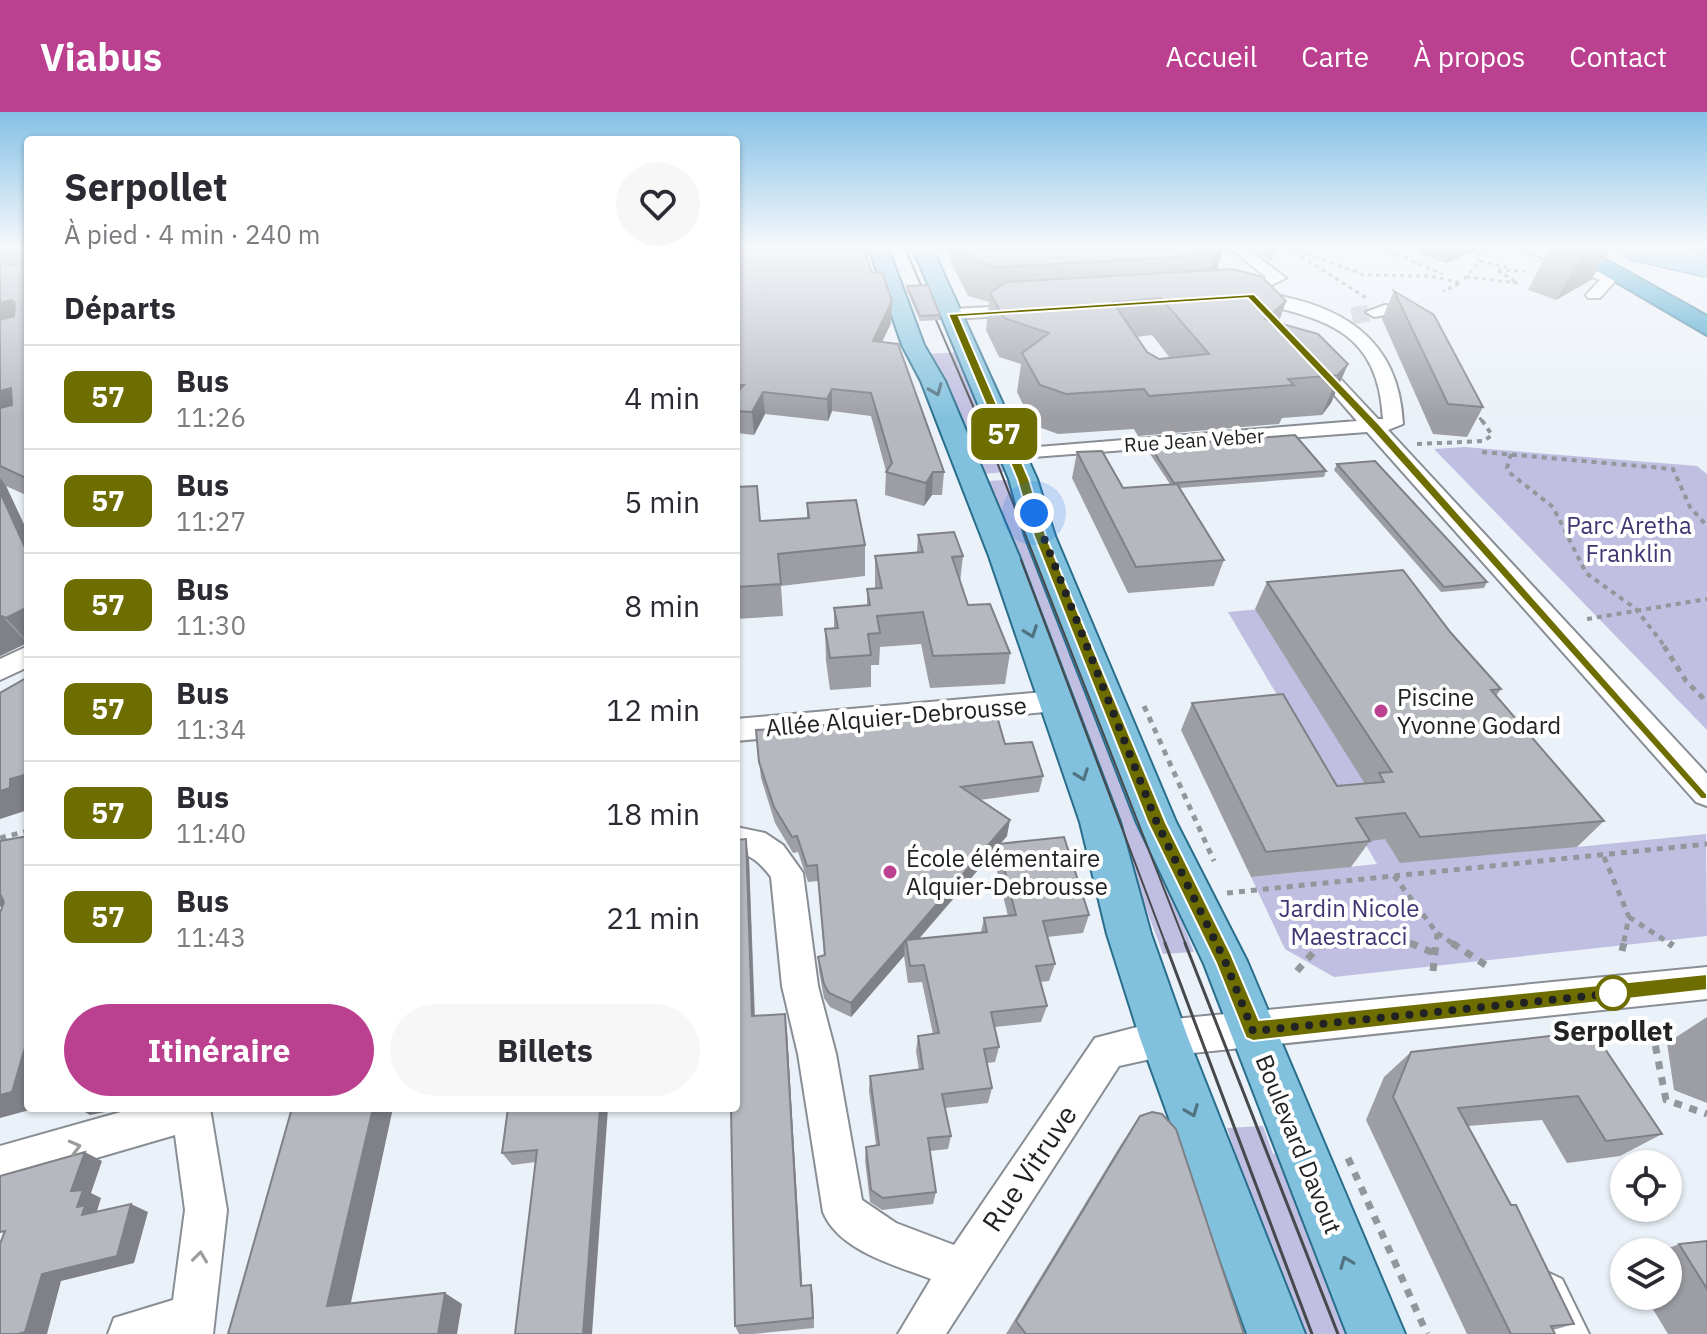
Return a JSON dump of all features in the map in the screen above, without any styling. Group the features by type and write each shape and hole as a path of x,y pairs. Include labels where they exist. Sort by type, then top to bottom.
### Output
{"highway":[{"path":"1665,305 1707,327"}],"main road":[{"path":"899,305 1004,556 1100,822 1129,934 1164,1038 1276,1334"},
{"name":"Boulevard Davout","path":"949,305 1013,455 1040,536 1157,823 1214,889 1253,1031 1376,1334"}],"street":[{"path":"1256,305 1280,325"},
{"path":"1294,305 1343,317 1363,338 1394,402 1393,424 1375,426"},
{"path":"953,314 1044,309"},
{"path":"1301,348 1707,794"},
{"name":"Rue Jean Veber","path":"1013,455 1375,426"},
{"path":"0,671 24,657"},
{"path":"0,691 24,677"},
{"name":"Allée Alquier-Debrousse","path":"740,730 1055,701"},
{"path":"740,840 754,842 772,854 787,873 800,986 817,1054 844,1212 883,1239 962,1269"},
{"name":"Rue Vitruve","path":"920,1334 1108,1051 1164,1038 1707,983"},
{"path":"0,1166 183,1112"},
{"path":"130,1334 192,1326 206,1210 190,1112"},
{"path":"1532,1265 1567,1334"}],"path":[{"path":"1371,305 1380,311"},
{"path":"1411,444 1484,441 1492,435 1467,399"},
{"path":"1482,452 1673,469 1682,484 1688,508 1707,526"},
{"path":"1511,454 1507,468 1511,478 1552,505 1564,522 1587,574 1638,611 1675,666 1697,695 1707,702"},
{"path":"1587,619 1707,599"},
{"path":"1140,696 1215,864"},
{"path":"0,838 24,832"},
{"path":"1214,889 1604,857 1707,844"},
{"path":"1604,857 1629,917 1673,946"},
{"path":"1394,876 1437,933 1487,966"},
{"path":"1214,889 1232,903"},
{"path":"1622,951 1629,917"},
{"path":"1433,971 1437,933"},
{"path":"1297,971 1319,946 1403,940 1434,953"},
{"path":"1618,993 1655,1044 1666,1100 1707,1114"},
{"name":"Boulevard Davout","path":"1342,1145 1427,1334"}],"green space":[{"path":"961,352 1006,462 1000,463 1004,472 984,474 980,464 974,464 927,354"},
{"name":"Parc Aretha Franklin","path":"1464,447 1697,466 1707,474 1707,730 1434,449"},
{"path":"1007,480 1194,952 1163,954 987,481"},
{"name":"Jardin Nicole Maestracci","path":"1388,597 1577,847 1706,834 1707,936 1334,977 1285,949 1251,877 1377,864 1228,612"},
{"path":"1263,1126 1273,1154 1283,1154 1353,1334 1294,1334 1229,1160 1237,1159 1227,1128"}],"building":[{"path":"15,305 24,305 24,477 0,466 0,408 12,405 11,388 0,391 0,320 14,316"},
{"path":"740,305 890,305 873,341 898,344 944,472 933,472 926,483 886,472 892,463 871,393 832,389 827,399 763,392 752,412 740,411 740,389 744,385 740,385"},
{"path":"915,305 936,305 940,315 920,316"},
{"path":"997,305 1115,305 1147,352 1159,359 1209,354 1167,305 1281,305 1265,319 1318,334 1348,364 1338,375 1288,379 1294,385 1149,396 1144,389 1066,394 1040,385 1022,353 1049,333 1004,318"},
{"path":"1401,305 1417,305 1434,315 1483,407 1448,404"},
{"path":"1295,435 1326,471 1174,483 1150,446"},
{"path":"1102,451 1123,488 1177,484 1224,560 1136,567 1077,452"},
{"path":"1375,461 1487,582 1444,587 1337,464"},
{"path":"757,486 760,521 809,518 807,503 856,500 865,545 778,554 781,584 740,587 740,487"},
{"path":"0,492 24,545 24,609 6,618 0,617"},
{"path":"954,532 963,556 952,557 968,605 990,604 1010,653 933,656 923,612 877,616 880,633 868,634 871,655 830,658 825,629 838,628 834,608 870,605 867,589 882,588 875,556 923,552 918,535"},
{"path":"1403,570 1451,633 1501,689 1491,690 1604,821 1420,837 1405,813 1356,818 1370,841 1266,852 1192,703 1283,694 1337,786 1384,782 1379,773 1392,772 1267,582"},
{"path":"24,679 24,775 10,779 10,788 0,791 0,693"},
{"name":"École élémentaire Alquier-Debrousse","path":"996,713 1005,744 1032,742 1043,776 961,787 1010,820 851,1003 829,993 818,957 825,955 817,865 807,866 797,836 792,837 774,807 759,762 756,730"},
{"path":"24,837 24,1051 12,1092 0,1095 0,913 4,902 0,894 0,841"},
{"path":"1064,837 1089,915 1043,921 1055,964 1036,966 1047,1006 991,1012 999,1047 984,1049 992,1088 942,1094 951,1136 928,1138 936,1192 883,1198 871,1190 866,1147 879,1145 870,1076 923,1069 918,1036 939,1033 924,965 910,966 906,940 987,932 984,918 1016,915 998,844"},
{"path":"746,839 752,1016 785,1014 801,1286 811,1285 813,1318 735,1326 731,1112 740,1112 740,840"},
{"path":"1593,1031 1662,1134 1606,1141 1578,1096 1458,1108 1511,1205 1516,1205 1574,1324 1551,1326 1555,1334 1511,1334 1393,1097 1411,1052"},
{"path":"291,1112 372,1112 327,1306 445,1293 438,1334 228,1334"},
{"path":"507,1112 600,1112 583,1334 515,1334 537,1150 502,1153"},
{"path":"1152,1112 1162,1114 1176,1129 1244,1334 1026,1334 1016,1321 1140,1116"},
{"path":"85,1152 71,1191 83,1190 77,1207 85,1205 82,1215 131,1204 117,1256 42,1274 25,1332 0,1334 0,1244 5,1231 0,1232 0,1176"},
{"path":"1707,1241 1707,1289 1682,1249 1682,1244"}],"tunnel":[{"path":"1352,316 1374,312"}],"tram line":[{"path":"930,305 995,457 1186,945"},
{"path":"1021,560 1166,945"},
{"path":"1165,943 1312,1334"},
{"path":"1185,943 1338,1334"}],"bus line":[{"name":"57","path":"1102,305 953,314 1028,490 1040,536 1157,823 1225,961 1253,1031 1707,983"},
{"name":"57","path":"1260,305 1375,426 1707,794"}],"place":[{"name":"Piscine Yvonne Godard","path":"1381,711"},
{"name":"École élémentaire Alquier-Debrousse","path":"890,872"},
{"name":"Serpollet","path":"1613,993"}],"route":[{"path":"1034,513 1040,536 1157,823 1225,961 1253,1031 1618,993 1613,993"}]}
